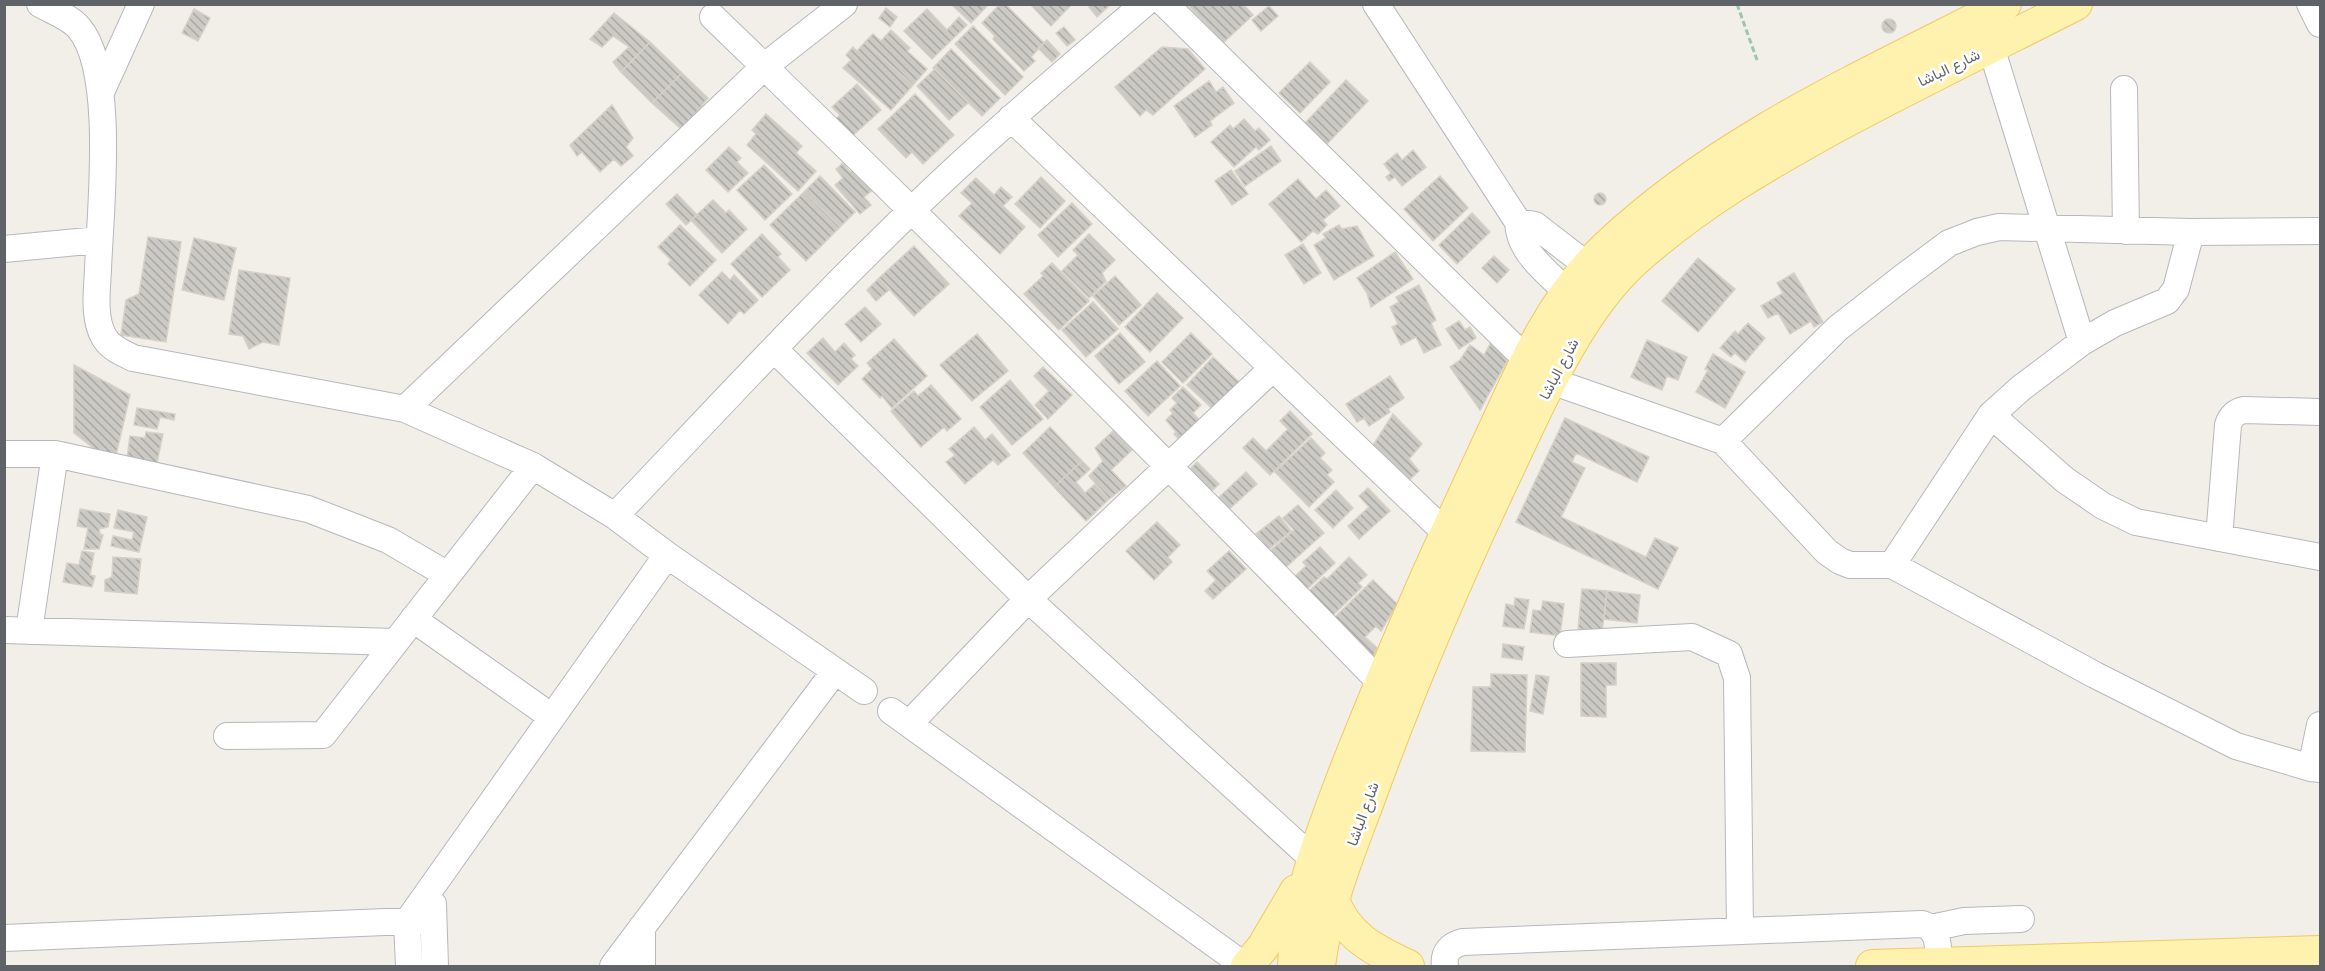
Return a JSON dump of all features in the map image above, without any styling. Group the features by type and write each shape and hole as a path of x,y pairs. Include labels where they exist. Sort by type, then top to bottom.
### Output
{"main road":[{"path":"1294,966 1296,934 1310,868 1380,682 1526,359 1566,291 1588,266 1632,224 1754,136 1806,106 2005,4"},
{"name":"شارع الباشا","path":"1319,966 1324,933 1333,900 1385,755 1443,611 1551,381 1590,313 1608,287 1631,264 1690,214 1746,177 1923,81 2076,4"},
{"path":"1246,966 1263,947 1310,868"},
{"path":"1333,900 1338,913 1354,935 1366,944 1408,966"},
{"path":"1872,966 2320,952"}],"street":[{"path":"40,4 78,26 90,47 102,90 103,134 97,291 99,325 105,339 118,351 133,358 405,409 533,466 615,516 864,691"},
{"path":"102,90 141,4"},
{"path":"405,409 765,66 844,4"},
{"path":"615,516 774,349 912,209 1011,118 1144,4"},
{"path":"1165,4 1526,359"},
{"path":"1376,4 1518,222 1518,231 1525,249 1566,291"},
{"path":"2310,4 2320,24"},
{"path":"723,18 765,66 1171,466 1380,682"},
{"path":"1991,47 2082,342"},
{"path":"2124,89 2126,231"},
{"path":"1011,118 1446,533"},
{"path":"1518,222 1535,225 1588,266"},
{"path":"1723,441 1838,328 1948,243 1977,232 1999,227 2191,232 2320,231"},
{"path":"1892,565 1991,415 2021,388 2082,342 2115,323 2167,301 2176,289 2191,232"},
{"path":"4,249 99,240"},
{"path":"774,349 1028,599 1310,868"},
{"path":"1246,966 901,717 1273,368"},
{"path":"1551,381 1723,441 1827,552 1840,561 1850,565 1892,565 2095,675 2236,746 2316,768 2320,725"},
{"path":"2219,538 2228,425 2234,414 2244,410 2320,412"},
{"path":"1991,415 2065,480 2103,506 2136,522 2320,556"},
{"path":"4,454 56,454 308,509 388,540 448,575"},
{"path":"56,454 17,631 395,642"},
{"path":"227,736 323,735 533,466"},
{"path":"409,966 407,922 668,555"},
{"path":"413,620 552,717"},
{"path":"1568,644 1692,637 1729,654 1737,678 1740,930"},
{"path":"613,966 835,671"},
{"path":"432,886 435,966"},
{"path":"1931,928 1964,921 2021,919"},
{"path":"4,938 433,920"},
{"path":"1445,966 1444,958 1449,949 1463,942 1922,924 1931,928 1936,935 1939,964"},
{"path":"642,927 642,966"}],"path":[{"path":"1737,4 1757,60"}],"building":[{"path":"951,4 987,4 988,5 971,23"},
{"path":"1000,4 1005,4 1044,43 1031,57 1035,61 1024,71 993,39 995,36 982,23"},
{"path":"1030,4 1072,4 1051,26"},
{"path":"1093,4 1111,4 1097,17 1089,7"},
{"path":"1187,4 1243,4 1253,15 1223,43"},
{"path":"1269,6 1278,16 1261,31 1252,20"},
{"path":"886,8 897,17 890,27 879,18"},
{"path":"194,9 210,18 198,41 182,33"},
{"path":"927,9 947,30 959,17 967,25 932,59 904,31"},
{"path":"614,13 650,42 621,72 613,62 629,47 613,36 602,47 590,39"},
{"path":"1886,19 1892,19 1896,26 1892,33 1886,33 1882,29 1882,23"},
{"path":"973,26 1023,77 1005,95 955,44"},
{"path":"1064,27 1075,40 1067,46 1056,33"},
{"path":"891,30 910,48 907,51 927,69 913,85 865,42 873,34 881,41"},
{"path":"1047,40 1060,54 1052,62 1038,48"},
{"path":"650,42 682,73 652,103 621,72"},
{"path":"865,42 913,85 891,110 843,68 851,60 846,55 853,47 857,51"},
{"path":"1162,47 1188,49 1205,69 1153,115 1146,110 1140,116 1115,87"},
{"path":"951,49 1000,98 982,116 933,68"},
{"path":"1310,62 1330,82 1300,113 1279,93"},
{"path":"935,69 968,103 949,120 917,86"},
{"path":"682,73 708,98 682,130 652,103"},
{"path":"1346,80 1368,101 1326,145 1304,124"},
{"path":"1209,81 1216,92 1223,87 1234,103 1210,121 1212,125 1195,137 1174,106"},
{"path":"857,84 881,110 849,139 833,121 840,115 832,107"},
{"path":"915,94 954,135 923,164 912,152 906,158 878,129"},
{"path":"612,105 633,138 626,147 633,156 621,166 614,159 600,172 582,152 577,156 570,145"},
{"path":"766,114 802,146 796,153 816,171 798,191 747,145 756,134 752,130"},
{"path":"1244,119 1255,131 1259,128 1270,140 1259,150 1256,147 1234,167 1211,142 1230,125 1233,129"},
{"path":"1271,146 1281,161 1245,186 1235,171"},
{"path":"729,147 741,158 737,162 748,173 728,192 706,170"},
{"path":"1413,150 1426,167 1402,186 1395,177 1389,181 1386,177 1391,173 1384,164 1397,153 1402,160"},
{"path":"843,163 850,172 856,168 874,189 864,197 871,205 860,214 835,185 843,178 836,169"},
{"path":"764,165 792,194 765,220 737,190"},
{"path":"1231,170 1248,194 1232,205 1215,181"},
{"path":"820,176 855,212 840,227 804,192"},
{"path":"1440,176 1468,208 1433,241 1404,209"},
{"path":"1041,177 1065,201 1040,228 1015,204"},
{"path":"976,178 994,195 1001,187 1012,197 1003,206 1025,227 1000,254 959,216 972,203 961,193"},
{"path":"1298,179 1316,199 1326,190 1340,206 1323,220 1327,225 1318,234 1313,231 1301,242 1269,204"},
{"path":"804,192 840,227 806,261 770,225"},
{"path":"1602,193 1606,199 1602,205 1598,205 1594,197"},
{"path":"677,194 697,215 686,225 666,204"},
{"path":"713,200 726,213 729,210 747,229 722,253 691,220"},
{"path":"1072,203 1092,224 1058,257 1038,235"},
{"path":"1472,213 1490,232 1457,264 1439,245"},
{"path":"680,225 716,260 690,286 668,264 671,260 658,247"},
{"path":"1339,225 1342,229 1357,226 1374,256 1334,280 1314,245 1326,238 1323,234"},
{"path":"762,234 781,254 778,257 790,270 762,297 731,264"},
{"path":"1089,234 1115,260 1102,273 1106,281 1089,298 1062,271 1078,255 1073,250"},
{"path":"148,237 181,242 166,342 121,335 126,300 139,294"},
{"path":"194,238 236,248 224,300 182,290"},
{"path":"1303,244 1321,273 1304,284 1285,255"},
{"path":"914,246 949,284 914,316 879,278"},
{"path":"1395,252 1413,279 1371,307 1367,293 1357,278"},
{"path":"1494,256 1509,270 1497,283 1482,268"},
{"path":"1698,258 1735,289 1698,332 1662,301"},
{"path":"1052,263 1089,301 1059,330 1024,294 1043,276 1041,273"},
{"path":"239,270 290,278 279,345 263,342 249,349 243,336 229,334"},
{"path":"722,272 730,280 734,275 758,300 744,314 740,310 728,324 699,295"},
{"path":"1794,273 1823,322 1814,327 1811,321 1790,334 1778,313 1768,318 1761,306 1783,293 1777,283"},
{"path":"1115,276 1141,305 1119,325 1093,296"},
{"path":"879,278 890,289 876,301 867,290"},
{"path":"1419,285 1436,320 1431,323 1441,345 1424,353 1416,337 1401,345 1392,327 1398,324 1390,307 1399,302 1396,297"},
{"path":"1157,293 1183,318 1150,352 1125,327"},
{"path":"1093,302 1118,329 1086,357 1062,330"},
{"path":"865,307 881,324 861,342 845,324"},
{"path":"1459,321 1465,330 1470,327 1476,338 1459,349 1446,329"},
{"path":"1748,323 1765,338 1745,362 1735,353 1731,357 1720,348 1735,331 1738,334"},
{"path":"1120,333 1145,362 1119,384 1095,356"},
{"path":"1191,333 1212,354 1183,383 1162,362"},
{"path":"977,334 1008,371 972,401 940,365"},
{"path":"823,338 835,352 844,343 855,355 851,359 858,366 838,385 807,353"},
{"path":"894,339 927,376 892,408 862,379 872,369 867,363"},
{"path":"1493,339 1507,361 1480,410 1450,367 1460,360 1470,345 1484,355"},
{"path":"1647,340 1687,357 1678,380 1667,376 1662,390 1631,377"},
{"path":"1713,354 1745,372 1725,408 1696,392 1708,370 1705,369"},
{"path":"1213,357 1241,384 1215,411 1187,385"},
{"path":"1157,361 1180,386 1148,416 1125,391"},
{"path":"74,365 130,395 114,464 74,433"},
{"path":"1043,367 1072,395 1048,419 1035,405 1049,391 1034,376"},
{"path":"1390,376 1404,398 1388,409 1390,412 1369,426 1364,418 1357,422 1346,404"},
{"path":"1010,380 1043,419 1012,445 980,407"},
{"path":"931,385 961,419 947,431 944,427 921,447 891,411 914,391 918,396"},
{"path":"1183,387 1201,405 1193,413 1202,423 1182,442 1166,420 1173,413 1170,410 1177,403 1172,398"},
{"path":"137,408 175,414 174,420 160,417 157,429 134,425"},
{"path":"1290,411 1312,434 1270,475 1243,448 1253,438 1266,451 1288,429 1280,421"},
{"path":"1393,414 1422,444 1409,459 1419,471 1407,482 1370,450"},
{"path":"1565,418 1649,457 1637,482 1576,453 1572,462 1585,468 1561,517 1646,557 1655,538 1678,548 1658,589 1516,522"},
{"path":"974,427 985,440 992,434 1010,455 998,465 993,460 965,484 946,462 955,455 949,449"},
{"path":"1050,427 1082,461 1054,487 1023,453"},
{"path":"1114,430 1132,450 1111,470 1126,486 1109,499 1089,476 1103,461 1095,448"},
{"path":"146,432 163,434 157,463 127,458 130,436 145,438"},
{"path":"1311,438 1325,453 1320,458 1332,470 1327,475 1334,482 1309,507 1275,472"},
{"path":"1082,461 1090,469 1076,482 1085,493 1095,484 1109,499 1086,521 1054,487"},
{"path":"1197,462 1219,484 1211,492 1189,470"},
{"path":"1246,472 1257,484 1226,512 1216,500"},
{"path":"1368,488 1390,511 1359,539 1348,526 1369,507 1359,496"},
{"path":"1336,490 1353,508 1333,528 1315,510"},
{"path":"1298,505 1324,533 1285,568 1270,551 1294,530 1283,518"},
{"path":"80,509 110,514 108,527 99,529 100,534 103,535 99,549 84,549 88,528 77,526"},
{"path":"118,510 147,517 139,552 111,546 113,536 132,540 134,532 114,528"},
{"path":"1279,516 1291,531 1268,550 1256,534"},
{"path":"1157,522 1180,545 1168,557 1172,562 1154,580 1126,551"},
{"path":"1320,547 1335,563 1306,590 1294,577 1306,566 1303,562"},
{"path":"82,551 94,553 90,575 95,576 92,587 63,582 67,563 79,565"},
{"path":"1229,551 1246,569 1213,599 1205,591 1216,580 1207,571"},
{"path":"113,557 141,559 137,594 105,591 105,580 112,577"},
{"path":"1349,557 1367,575 1358,583 1362,587 1328,620 1305,595 1324,577 1327,579"},
{"path":"1373,580 1397,604 1381,631 1376,626 1365,637 1377,648 1372,659 1331,621"},
{"path":"1582,589 1607,591 1602,632 1578,629"},
{"path":"1607,591 1640,595 1637,623 1604,619"},
{"path":"1515,598 1529,600 1524,629 1503,626 1506,604 1514,606"},
{"path":"1543,601 1564,604 1560,636 1530,632 1533,610 1541,611"},
{"path":"1503,644 1524,647 1522,660 1502,657"},
{"path":"1581,663 1616,663 1616,685 1606,685 1606,717 1581,716"},
{"path":"1491,674 1527,675 1525,752 1471,751 1473,687 1491,687"},
{"path":"1536,675 1549,677 1543,714 1530,711"}]}
